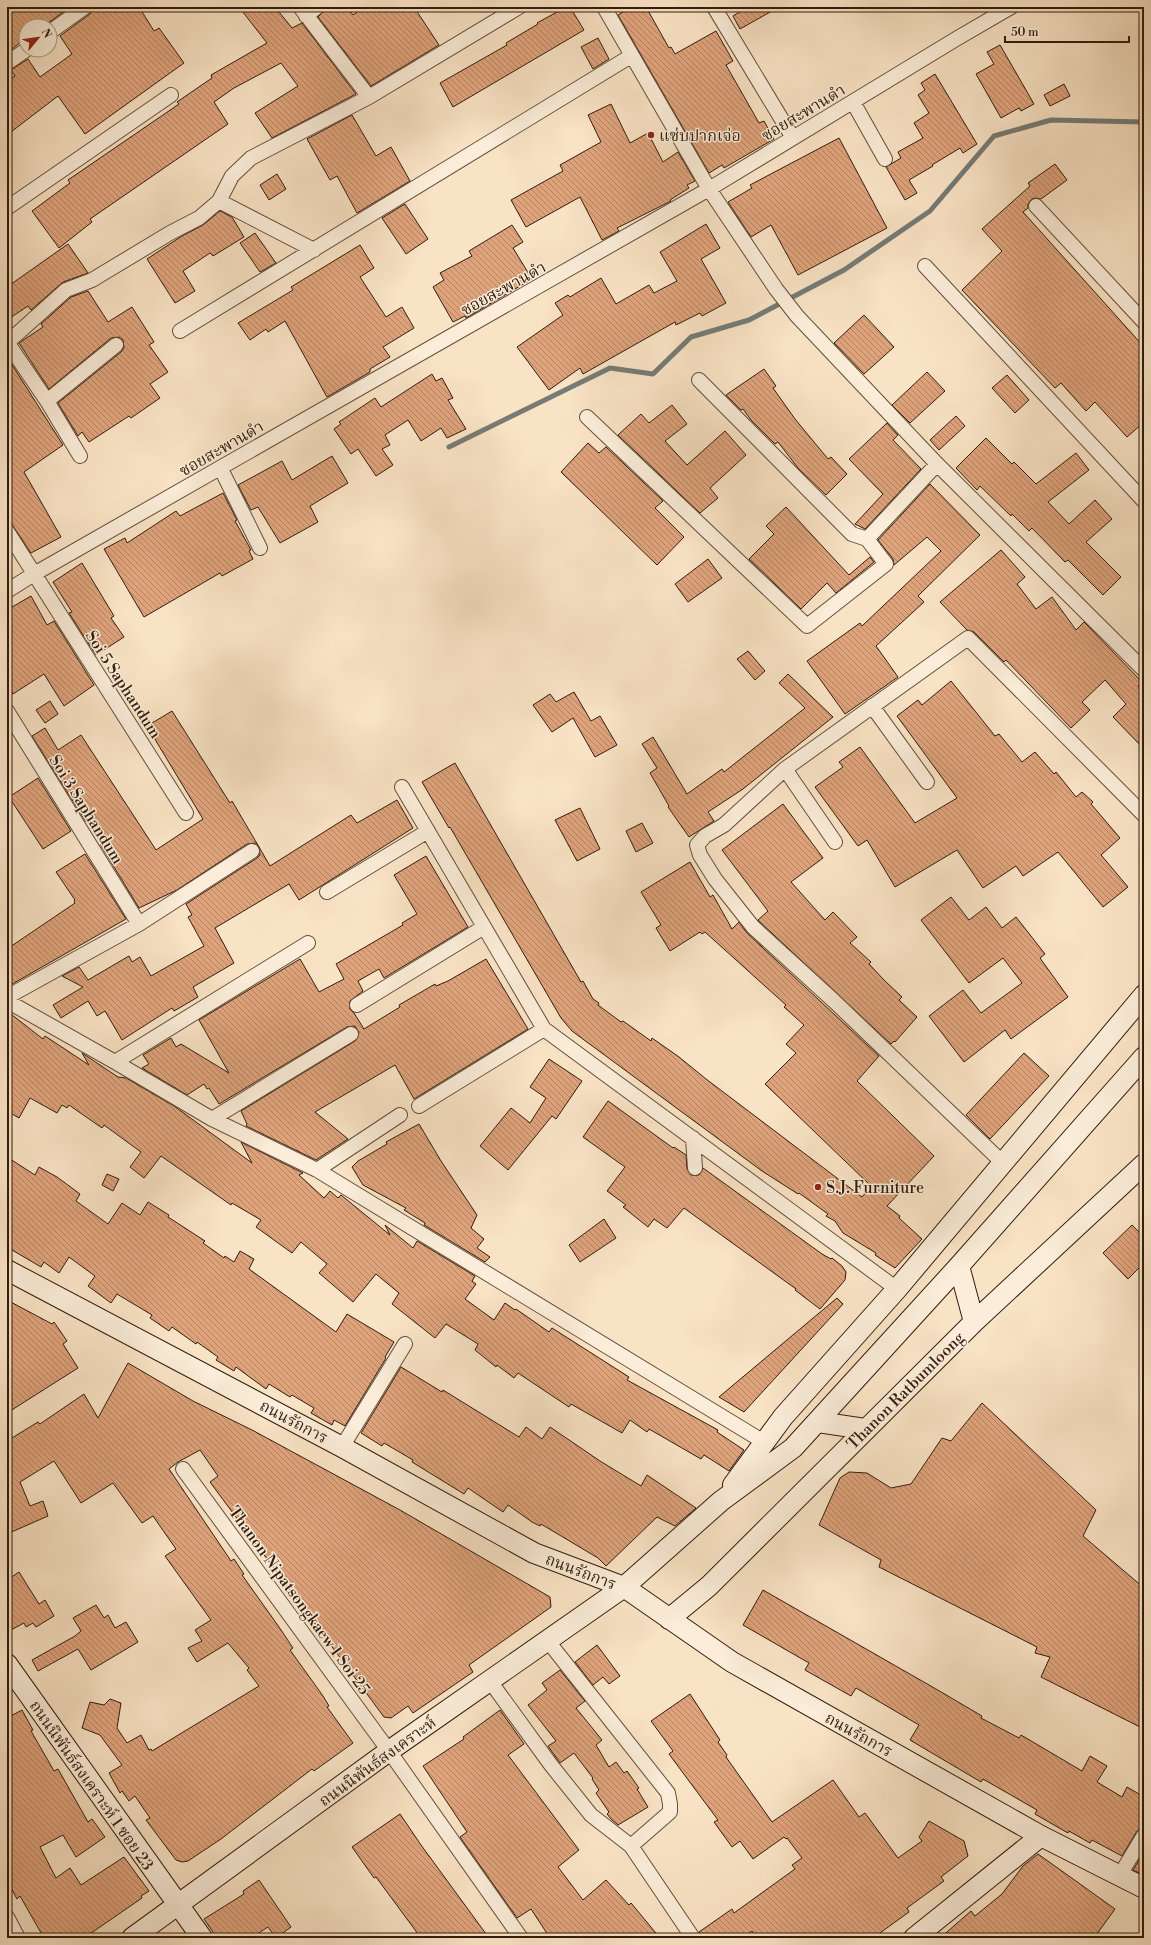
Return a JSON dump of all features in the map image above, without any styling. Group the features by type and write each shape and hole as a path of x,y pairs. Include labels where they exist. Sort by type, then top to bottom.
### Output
{"street":[{"path":"58,26 85,7"},
{"path":"80,456 47,401 7,342 66,290 92,280 170,233 199,218 219,201 232,176 251,158 369,97 519,7"},
{"path":"604,7 709,189 776,289 797,316 936,464 1144,670"},
{"path":"714,7 793,138"},
{"name":"ซอยสะพานดำ","path":"7,591 34,574 221,469 322,409 709,189 1011,7"},
{"path":"308,10 369,97"},
{"path":"7,63 18,55"},
{"path":"180,331 632,56"},
{"path":"7,208 171,95"},
{"path":"852,102 885,159"},
{"path":"219,201 314,250"},
{"path":"1036,206 1144,322"},
{"path":"925,266 1144,501"},
{"path":"47,401 116,345"},
{"path":"586,417 807,626 886,564 867,539 852,534 699,380"},
{"path":"867,539 936,464"},
{"path":"221,469 260,548"},
{"name":"Soi 5 Saphandum","path":"7,531 186,813"},
{"path":"1004,1164 834,1001 753,927 715,879 700,855 697,845 700,841 724,824 785,768 968,638 1144,815"},
{"path":"872,706 927,782"},
{"name":"Soi 3 Saphandum","path":"7,711 139,924"},
{"path":"785,768 835,842"},
{"path":"402,787 544,1029 897,1289"},
{"path":"328,892 428,831"},
{"path":"7,997 139,924 252,851"},
{"path":"357,1005 484,927"},
{"path":"115,1062 308,943"},
{"path":"721,1501 783,1418 897,1289 1004,1164 1144,995"},
{"path":"7,1001 212,1119 317,1170 764,1442"},
{"path":"419,1106 544,1029"},
{"path":"212,1119 351,1034"},
{"path":"721,1501 793,1448 818,1422 959,1266 1144,1057"},
{"path":"317,1170 400,1115"},
{"path":"693,1138 695,1168"},
{"name":"Thanon Ratbumloong","path":"669,1619 709,1586 974,1322 1144,1164"},
{"path":"959,1266 974,1322"},
{"name":"ถนนรัถการ","path":"7,1270 342,1447 534,1553 624,1587 732,1662 1041,1836 1144,1888"},
{"path":"342,1447 405,1344"},
{"path":"818,1422 865,1429"},
{"name":"Thanon Nipatsongkaew 1 Soi 25","path":"183,1469 389,1751 521,1938"},
{"name":"ถนนนิพันธ์สงเคราะห์","path":"132,1938 389,1751 624,1587 721,1501"},
{"path":"547,1640 668,1793 670,1812 631,1846"},
{"name":"ถนนนิพันธ์สงเคราะห์ 1 ซอย 23","path":"7,1664 202,1938"},
{"path":"490,1681 552,1766 591,1815 631,1846 693,1938"},
{"path":"1120,1875 1144,1835"},
{"path":"914,1938 1041,1836"},
{"path":"7,1917 18,1938"}],"building":[{"path":"7,7 70,7 55,18 18,18 18,44 7,53"},
{"path":"93,7 139,7 154,31 159,28 184,63 85,134 58,96 7,135 7,81 15,76 11,70 28,59 40,77 72,54 60,36 90,14"},
{"path":"239,7 275,7 292,28 302,23 356,94 272,138 255,113 298,86 281,63 234,88 214,102 228,124 90,219 92,222 59,248 32,211 70,183 68,180 179,104 177,102 212,78 211,75 267,43"},
{"path":"325,7 347,7 353,15 364,7 414,7 439,45 371,86 318,17 325,10"},
{"path":"566,7 570,7 584,30 453,107 440,83 507,45 506,43 538,24 537,23"},
{"path":"631,7 646,7 669,48 671,47 675,54 716,31 733,61 726,65 759,123 764,121 774,139 724,168 722,165 709,173 618,15"},
{"path":"748,7 779,7 740,29 733,16"},
{"path":"598,38 609,59 593,69 581,47"},
{"path":"1000,45 1034,104 1021,111 1019,108 1001,118 976,74 994,64 987,52"},
{"path":"935,74 977,144 963,153 960,148 909,180 917,193 905,200 886,167 901,158 898,152 923,138 914,123 929,113 918,95 925,90 921,83"},
{"path":"1064,84 1070,96 1050,106 1044,95"},
{"path":"611,104 630,143 648,133 663,162 678,152 695,181 687,185 689,188 670,200 671,201 617,228 619,231 602,240 580,197 526,227 511,200 563,171 560,165 601,142 588,115"},
{"path":"352,115 376,156 391,147 410,181 357,213 337,176 330,180 307,139"},
{"path":"839,138 887,228 798,275 771,225 751,237 728,202 752,188 750,185"},
{"path":"1055,164 1067,180 1041,199 1034,198 1031,200 1028,204 1028,208 1023,212 1144,347 1144,422 1127,437 1095,402 1086,411 1061,383 1055,388 962,290 1002,251 982,229 1030,186 1028,183"},
{"path":"277,174 286,189 269,200 260,185"},
{"path":"405,204 428,239 406,254 382,218"},
{"path":"220,211 232,217 244,237 213,256 210,253 183,271 195,291 175,303 147,259 182,236 203,225"},
{"path":"706,224 720,248 701,259 726,303 702,316 700,313 676,325 675,322 583,374 580,368 549,390 517,347 563,315 555,303 568,295 570,297 601,278 616,304 649,285 654,293 677,281 660,252"},
{"path":"512,225 523,242 513,248 532,279 466,318 465,316 453,322 433,287 444,280 440,273 472,256 469,251"},
{"path":"255,233 276,263 260,272 240,243"},
{"path":"68,244 88,273 63,282 31,310 28,306 7,320 7,287"},
{"path":"360,245 374,268 360,277 386,317 402,307 414,328 383,347 390,357 370,369 370,372 327,397 285,321 268,332 266,329 250,340 238,323 293,290 291,287"},
{"path":"88,291 108,322 132,307 154,342 149,345 168,372 150,384 160,398 131,418 129,416 89,442 82,432 78,436 58,403 121,352 124,348 123,340 119,337 111,338 49,389 19,343 43,327 41,324 71,297"},
{"path":"864,315 894,347 864,374 834,343"},
{"path":"9,360 63,445 24,472 61,537 31,553 7,517 7,362"},
{"path":"764,369 776,386 773,388 795,419 828,459 831,457 847,474 826,495 798,468 778,442 775,444 751,420 743,409 741,410 726,395"},
{"path":"927,372 945,391 910,423 892,405"},
{"path":"432,374 436,381 442,378 453,398 448,400 466,429 447,438 441,428 421,441 408,420 385,435 390,445 382,449 393,465 376,476 358,449 351,454 334,429 341,424 339,422 375,398 381,407"},
{"path":"1007,375 1029,400 1015,413 992,388"},
{"path":"672,405 687,424 665,441 687,465 725,431 746,455 710,488 718,498 700,513 618,435 641,414 649,423"},
{"path":"956,416 965,426 939,450 930,440"},
{"path":"887,423 898,435 893,440 921,469 865,529 855,524 883,494 849,459"},
{"path":"986,438 1012,464 1014,462 1036,484 1076,453 1089,470 1048,502 1069,524 1095,500 1112,519 1086,542 1121,577 1103,595 1068,560 1065,562 1032,528 1029,531 980,486 977,490 956,468"},
{"path":"588,443 599,453 606,447 663,501 655,508 684,537 657,565 561,472"},
{"path":"332,456 348,483 310,506 318,522 280,543 258,507 251,510 238,485 282,461 292,480"},
{"path":"930,484 980,535 918,596 924,602 876,646 898,677 845,714 807,661 860,623 862,626 941,551 927,537 894,565 893,559 878,540"},
{"path":"223,493 237,520 235,521 251,550 249,551 253,559 222,576 220,573 144,617 104,549 125,538 127,543 176,511 180,516"},
{"path":"786,507 849,575 870,557 874,562 836,593 827,583 801,609 749,559 774,534 766,526"},
{"path":"1001,550 1025,577 1017,584 1036,609 1052,597 1076,630 1084,622 1142,682 1138,686 1144,692 1144,749 1113,717 1126,704 1105,680 1082,702 1090,710 1071,728 1006,660 1004,662 974,632 967,630 940,602"},
{"path":"708,559 722,578 688,602 675,584"},
{"path":"82,563 114,616 111,618 124,637 96,655 69,613 72,612 53,582"},
{"path":"31,596 47,625 54,621 94,685 64,706 44,674 13,694 7,684 7,610"},
{"path":"748,651 765,671 755,680 737,659"},
{"path":"788,674 833,717 743,789 708,812 714,821 689,837 668,807 669,806 650,773 657,768 642,744 653,737 687,794 722,769 724,772 805,708 779,683"},
{"path":"951,681 995,736 999,734 1022,762 1035,752 1054,774 1056,772 1076,797 1082,792 1093,802 1091,804 1120,838 1101,855 1128,887 1103,907 1058,852 1023,876 1016,866 983,888 957,850 895,887 867,840 858,846 815,787 843,767 839,762 860,747 915,823 957,798 897,716 918,700 922,705"},
{"path":"574,692 591,721 600,716 617,745 595,757 573,718 552,732 533,705 550,694 556,702"},
{"path":"50,701 58,714 45,723 36,710"},
{"path":"172,711 230,803 232,801 259,847 256,843 247,844 177,890 139,908 100,844 103,842 90,819 86,822 32,736 45,728 58,750 81,735 156,850 203,819 147,726"},
{"path":"455,763 581,982 583,981 593,999 599,1003 598,1005 621,1022 623,1021 651,1041 652,1038 679,1057 862,1197 871,1186 765,1084 796,1053 786,1044 804,1025 784,1007 786,1005 705,932 702,934 700,932 670,951 656,928 661,925 641,892 690,862 710,897 713,895 732,929 739,922 747,933 879,1056 857,1081 934,1156 887,1206 900,1216 899,1218 922,1239 895,1268 875,1255 876,1253 843,1233 835,1221 826,1216 828,1214 799,1193 798,1194 762,1171 572,1031 561,1018 450,827 449,828 422,782"},
{"path":"38,778 71,831 43,849 9,797"},
{"path":"397,800 413,828 299,900 289,884 215,928 234,963 193,987 198,997 174,1011 172,1008 122,1040 105,1011 97,1016 88,1001 61,1018 53,1005 83,987 62,976 79,967 88,980 129,956 132,962 140,957 151,976 204,946 188,917 192,915 186,904 257,858 260,855 259,847 270,866 351,815 357,823"},
{"path":"783,804 823,858 791,882 825,920 833,912 857,937 850,943 871,962 869,964 902,997 899,1000 917,1017 895,1042 894,1041 891,1044 758,920 768,911 722,850"},
{"path":"580,808 600,849 577,861 555,820"},
{"path":"642,823 653,843 636,852 626,831"},
{"path":"85,854 126,919 7,987 7,949 75,903 75,900 56,872"},
{"path":"426,856 468,927 384,978 379,969 358,981 363,991 350,1001 350,1009 364,1029 400,1007 399,1005 435,984 436,986 448,981 486,959 528,1029 414,1099 395,1065 315,1112 348,1139 316,1160 246,1126 247,1124 241,1111 355,1041 359,1033 355,1026 347,1027 219,1104 209,1088 207,1089 204,1084 187,1095 142,1068 149,1064 143,1055 171,1038 176,1047 181,1044 229,1073 199,1020 300,959 319,992 344,979 336,964 403,925 402,923 417,914 394,875"},
{"path":"951,897 969,920 986,907 1002,928 1016,917 1045,954 1040,958 1068,997 1011,1039 1005,1030 964,1062 929,1016 963,990 981,1013 1022,983 1003,958 969,983 921,920"},
{"path":"7,1011 43,1039 45,1036 89,1065 82,1053 118,1077 126,1078 174,1106 252,1163 241,1142 303,1173 299,1175 324,1198 330,1191 338,1198 341,1195 390,1235 385,1225 413,1248 417,1241 475,1276 472,1281 476,1284 465,1299 494,1320 505,1303 549,1332 552,1328 629,1377 627,1380 718,1430 717,1432 744,1450 729,1471 704,1455 701,1459 649,1429 647,1432 630,1420 622,1433 571,1404 569,1407 518,1373 514,1378 497,1365 496,1367 475,1350 478,1344 446,1324 435,1338 392,1304 399,1293 376,1274 353,1302 319,1273 327,1264 301,1242 292,1253 256,1227 261,1220 232,1203 231,1205 161,1156 144,1178 130,1167 141,1152 104,1125 102,1128 69,1105 67,1108 62,1105 57,1113 30,1098 19,1118 7,1111"},
{"path":"1024,1053 1049,1076 990,1139 966,1115"},
{"path":"549,1059 582,1081 556,1119 552,1116 508,1170 480,1146 511,1108 530,1123 546,1098 530,1087"},
{"path":"608,1101 673,1148 674,1147 686,1155 687,1169 691,1175 699,1175 703,1168 822,1254 831,1259 832,1258 842,1266 846,1272 845,1280 820,1309 795,1290 796,1289 684,1208 667,1228 654,1219 648,1227 623,1207 626,1205 607,1191 625,1167 583,1137"},
{"path":"419,1124 441,1161 477,1215 471,1228 484,1239 477,1248 490,1257 485,1262 424,1225 425,1223 404,1210 406,1208 363,1185 352,1167 358,1161 387,1144 386,1142"},
{"path":"7,1157 35,1175 39,1167 57,1177 80,1194 76,1201 108,1224 122,1203 140,1215 148,1202 205,1241 203,1243 224,1258 225,1256 234,1262 240,1251 254,1259 249,1269 336,1332 347,1314 394,1342 345,1426 334,1420 332,1425 311,1413 314,1408 292,1395 290,1397 269,1384 266,1389 236,1367 234,1371 216,1360 218,1357 197,1342 196,1344 172,1327 169,1331 150,1318 152,1315 117,1294 111,1303 88,1286 95,1276 69,1257 59,1273 44,1262 41,1267 7,1247"},
{"path":"107,1174 119,1179 113,1191 102,1185"},
{"path":"604,1219 616,1238 580,1262 569,1245"},
{"path":"1132,1225 1144,1237 1144,1263 1128,1279 1103,1253"},
{"path":"837,1298 843,1304 744,1412 719,1397"},
{"path":"7,1300 52,1324 54,1322 67,1341 63,1344 78,1368 7,1413"},
{"path":"128,1363 193,1401 252,1430 400,1510 550,1597 551,1607 469,1665 473,1672 413,1713 408,1706 391,1718 384,1717 210,1482 218,1476 200,1450 178,1462 169,1469 231,1561 234,1559 244,1574 242,1575 293,1648 290,1650 323,1696 329,1706 327,1707 353,1743 314,1771 312,1769 221,1839 188,1861 182,1862 176,1860 146,1820 150,1818 135,1796 129,1801 122,1791 120,1793 109,1773 122,1765 100,1735 82,1728 90,1702 104,1705 110,1699 121,1703 117,1728 127,1743 141,1735 149,1750 151,1749 152,1751 259,1686 247,1670 249,1668 228,1643 197,1662 188,1648 202,1641 195,1630 211,1620 165,1556 176,1549 153,1516 142,1523 113,1483 81,1503 54,1461 20,1482 30,1506 43,1501 48,1516 7,1534 7,1441 38,1422 40,1424 84,1394 98,1418"},
{"path":"401,1367 442,1392 443,1390 519,1437 526,1427 542,1439 550,1427 600,1461 641,1486 647,1475 696,1508 675,1526 657,1517 606,1566 598,1558 541,1524 540,1526 532,1522 508,1505 503,1512 468,1488 464,1494 412,1462 413,1460 384,1443 382,1446 361,1433"},
{"path":"982,1403 1096,1510 1083,1536 1144,1588 1144,1729 1041,1677 1050,1657 1035,1653 1037,1647 879,1567 881,1560 819,1525 840,1478 849,1472 867,1473 891,1488 911,1484 942,1438 951,1441"},
{"path":"19,1572 39,1604 45,1600 54,1616 36,1627 33,1623 26,1627 24,1623 7,1632 7,1580"},
{"path":"763,1590 982,1716 981,1718 1019,1738 1021,1735 1082,1771 1090,1756 1107,1766 1097,1782 1122,1797 1127,1787 1144,1797 1144,1827 1137,1831 1122,1856 1092,1840 1090,1843 1069,1831 1068,1833 1035,1814 1037,1810 983,1779 981,1782 910,1740 919,1725 856,1688 851,1696 805,1670 809,1663 743,1625"},
{"path":"96,1605 104,1618 108,1615 115,1628 126,1622 138,1642 91,1670 78,1649 38,1671 32,1660 75,1636 81,1631 73,1618"},
{"path":"597,1645 620,1676 609,1684 603,1677 593,1685 575,1662"},
{"path":"560,1670 585,1701 576,1708 602,1740 596,1745 609,1767 616,1762 624,1773 627,1771 639,1788 637,1789 648,1807 618,1825 607,1814 609,1812 596,1793 599,1790 592,1779 593,1778 574,1753 560,1763 548,1746 556,1741 528,1705 547,1690 542,1683"},
{"path":"690,1694 720,1740 718,1742 727,1755 726,1757 772,1822 833,1780 859,1817 865,1813 898,1858 922,1841 919,1837 929,1821 964,1841 968,1856 941,1877 944,1881 907,1908 909,1912 873,1938 757,1938 752,1931 743,1938 701,1938 699,1932 732,1909 734,1913 795,1869 792,1865 802,1858 787,1838 786,1839 784,1837 753,1859 740,1841 732,1847 714,1822 718,1820 669,1754 673,1751 651,1721"},
{"path":"22,1710 33,1730 31,1731 54,1771 58,1769 88,1822 92,1819 105,1837 76,1857 63,1835 40,1847 56,1878 70,1868 81,1885 124,1857 149,1891 141,1896 142,1898 84,1938 44,1938 20,1896 17,1899 7,1880 7,1718"},
{"path":"500,1710 524,1744 508,1755 579,1850 558,1867 583,1900 606,1880 629,1905 631,1903 660,1938 550,1938 531,1909 517,1918 460,1837 467,1832 423,1766 464,1739 463,1737"},
{"path":"400,1814 489,1938 421,1938 376,1877 374,1878 352,1847"},
{"path":"1144,1852 1144,1875 1133,1870"},
{"path":"1038,1854 1115,1909 1094,1938 940,1938 971,1911 975,1916 1002,1894 1023,1866"},
{"path":"259,1880 291,1927 276,1938 268,1927 251,1938 217,1938 204,1919 244,1894 243,1891"}],"waterway":[{"path":"449,447 610,368 653,374 691,337 749,320 844,270 930,211 994,136 1051,120 1144,122"}],"place":[{"name":"แซ่บปากเจ่อ","path":"651,135"},
{"name":"S.J. Furniture","path":"818,1187"}]}
